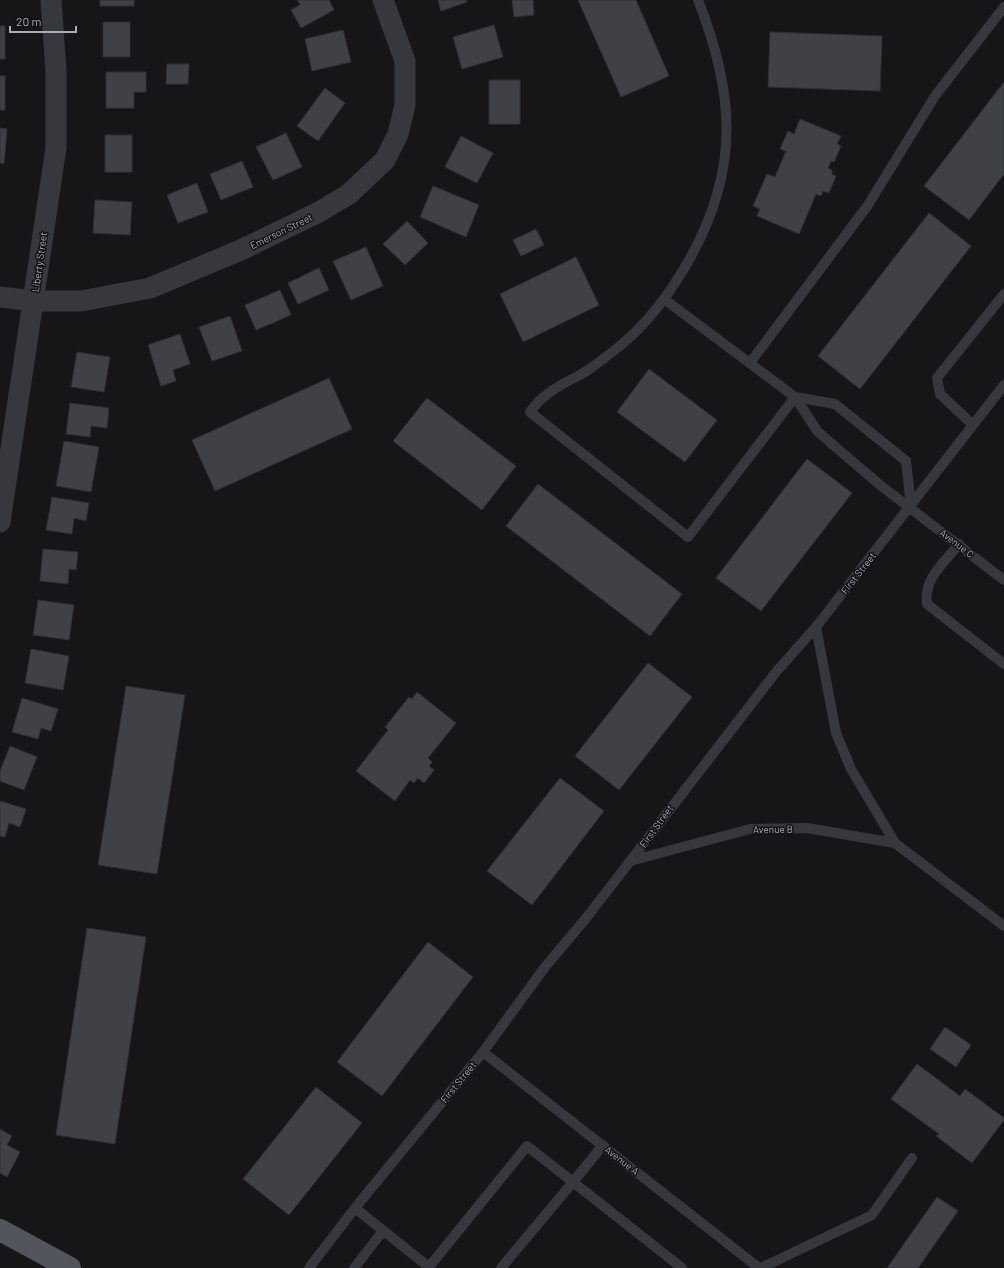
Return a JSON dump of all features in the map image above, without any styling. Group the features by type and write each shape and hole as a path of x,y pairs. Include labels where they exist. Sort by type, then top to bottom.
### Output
{"main road":[{"path":"0,1230 70,1268"}],"street":[{"name":"Liberty Street","path":"0,522 56,148 56,71 51,0"},
{"name":"Emerson Street","path":"0,297 33,301 81,301 150,288 243,249 319,212 349,194 385,160 398,134 405,105 406,61 383,0"}],"lane":[{"path":"698,0 714,44 723,79 727,139 724,171 715,204 702,237 679,278 654,314 622,344 587,371 544,396 530,412 688,537 795,397"},
{"path":"750,363 868,205 935,96 1004,7"},
{"path":"973,425 940,394 937,378 1004,294"},
{"path":"664,299 795,397 834,404 906,461 911,507"},
{"name":"First Street","path":"309,1268 355,1208 483,1052 545,967 630,862 672,804 776,672 816,626 911,507 1004,385"},
{"name":"Avenue C","path":"795,397 818,432 880,485 911,507 1004,580"},
{"path":"959,544 928,582 925,593 927,604 1004,664"},
{"name":"Avenue B","path":"816,626 836,733 851,770 895,843 1004,926"},
{"name":"Avenue B","path":"630,862 750,829 807,828 895,843"},
{"name":"Avenue A","path":"483,1052 760,1268"},
{"path":"501,1268 603,1145"},
{"path":"355,1208 430,1267 526,1146 682,1268"},
{"path":"760,1268 872,1215 912,1158"},
{"path":"354,1268 383,1231"}],"building":[{"path":"100,0 134,0 134,6 100,6"},
{"path":"297,0 329,0 334,10 301,28 291,10 300,5"},
{"path":"438,0 466,0 467,2 441,11"},
{"path":"512,0 533,0 534,15 514,17"},
{"path":"578,0 636,0 669,76 621,97"},
{"path":"103,22 130,22 130,57 103,57"},
{"path":"494,25 503,57 462,69 453,37"},
{"path":"0,26 5,26 5,59 0,59"},
{"path":"343,30 351,62 312,71 305,39"},
{"path":"770,32 882,36 880,91 768,87"},
{"path":"167,64 189,64 188,84 166,84"},
{"path":"106,72 146,72 146,92 134,92 134,108 106,108"},
{"path":"0,76 5,76 5,110 0,110"},
{"path":"489,80 520,80 520,124 489,124"},
{"path":"1004,82 1004,174 969,220 924,186"},
{"path":"325,88 345,103 318,141 297,126"},
{"path":"800,119 841,136 837,144 841,146 834,162 831,161 828,168 833,171 831,174 836,176 829,193 823,191 821,196 816,194 799,234 757,216 760,209 753,206 767,174 775,177 786,151 780,149 788,131 794,134"},
{"path":"0,128 7,129 4,164 0,163"},
{"path":"286,133 302,167 273,180 256,147"},
{"path":"105,135 132,135 132,172 105,172"},
{"path":"461,136 493,153 477,183 445,167"},
{"path":"242,161 253,187 221,200 210,174"},
{"path":"197,183 208,212 178,223 167,195"},
{"path":"433,186 479,205 466,237 420,217"},
{"path":"95,200 132,202 130,235 93,233"},
{"path":"929,213 971,246 860,389 818,356"},
{"path":"407,221 428,243 405,265 383,244"},
{"path":"536,229 544,245 521,256 513,240"},
{"path":"366,247 383,286 351,300 333,261"},
{"path":"576,257 599,305 523,342 500,294"},
{"path":"319,268 329,290 298,304 288,283"},
{"path":"280,290 291,315 256,330 245,305"},
{"path":"230,316 242,351 212,361 199,327"},
{"path":"180,334 190,364 173,370 176,381 161,386 148,345"},
{"path":"77,352 110,357 104,392 71,387"},
{"path":"649,369 717,420 685,462 617,412"},
{"path":"329,378 352,429 215,491 192,440"},
{"path":"427,398 516,466 482,510 393,441"},
{"path":"70,403 109,408 107,428 91,426 90,437 66,434"},
{"path":"64,441 99,447 91,492 56,486"},
{"path":"807,459 852,493 761,611 716,578"},
{"path":"538,484 682,594 650,636 506,526"},
{"path":"52,497 89,503 86,521 74,518 72,534 46,530"},
{"path":"43,549 78,552 76,570 69,569 68,584 40,581"},
{"path":"38,600 74,605 69,640 33,635"},
{"path":"31,649 69,656 63,690 25,683"},
{"path":"648,663 692,697 619,790 575,756"},
{"path":"126,686 185,695 157,874 98,865"},
{"path":"417,692 456,723 428,758 432,762 429,766 434,770 424,783 418,778 414,783 410,780 395,801 356,771 388,730 385,727 409,697 412,699"},
{"path":"22,698 58,709 51,731 41,728 38,739 12,732"},
{"path":"10,746 37,757 24,790 0,781 0,771"},
{"path":"560,778 604,811 532,905 487,871"},
{"path":"0,801 26,809 20,827 9,823 5,837 0,836"},
{"path":"87,928 146,937 115,1144 56,1135"},
{"path":"428,942 473,977 382,1096 337,1062"},
{"path":"945,1027 971,1045 956,1067 930,1049"},
{"path":"917,1064 960,1096 965,1089 1004,1118 972,1163 936,1136 939,1134 891,1099"},
{"path":"316,1087 362,1123 289,1215 243,1179"},
{"path":"0,1129 12,1136 7,1145 20,1152 7,1177 0,1173"},
{"path":"937,1197 958,1211 918,1268 887,1268"}]}
